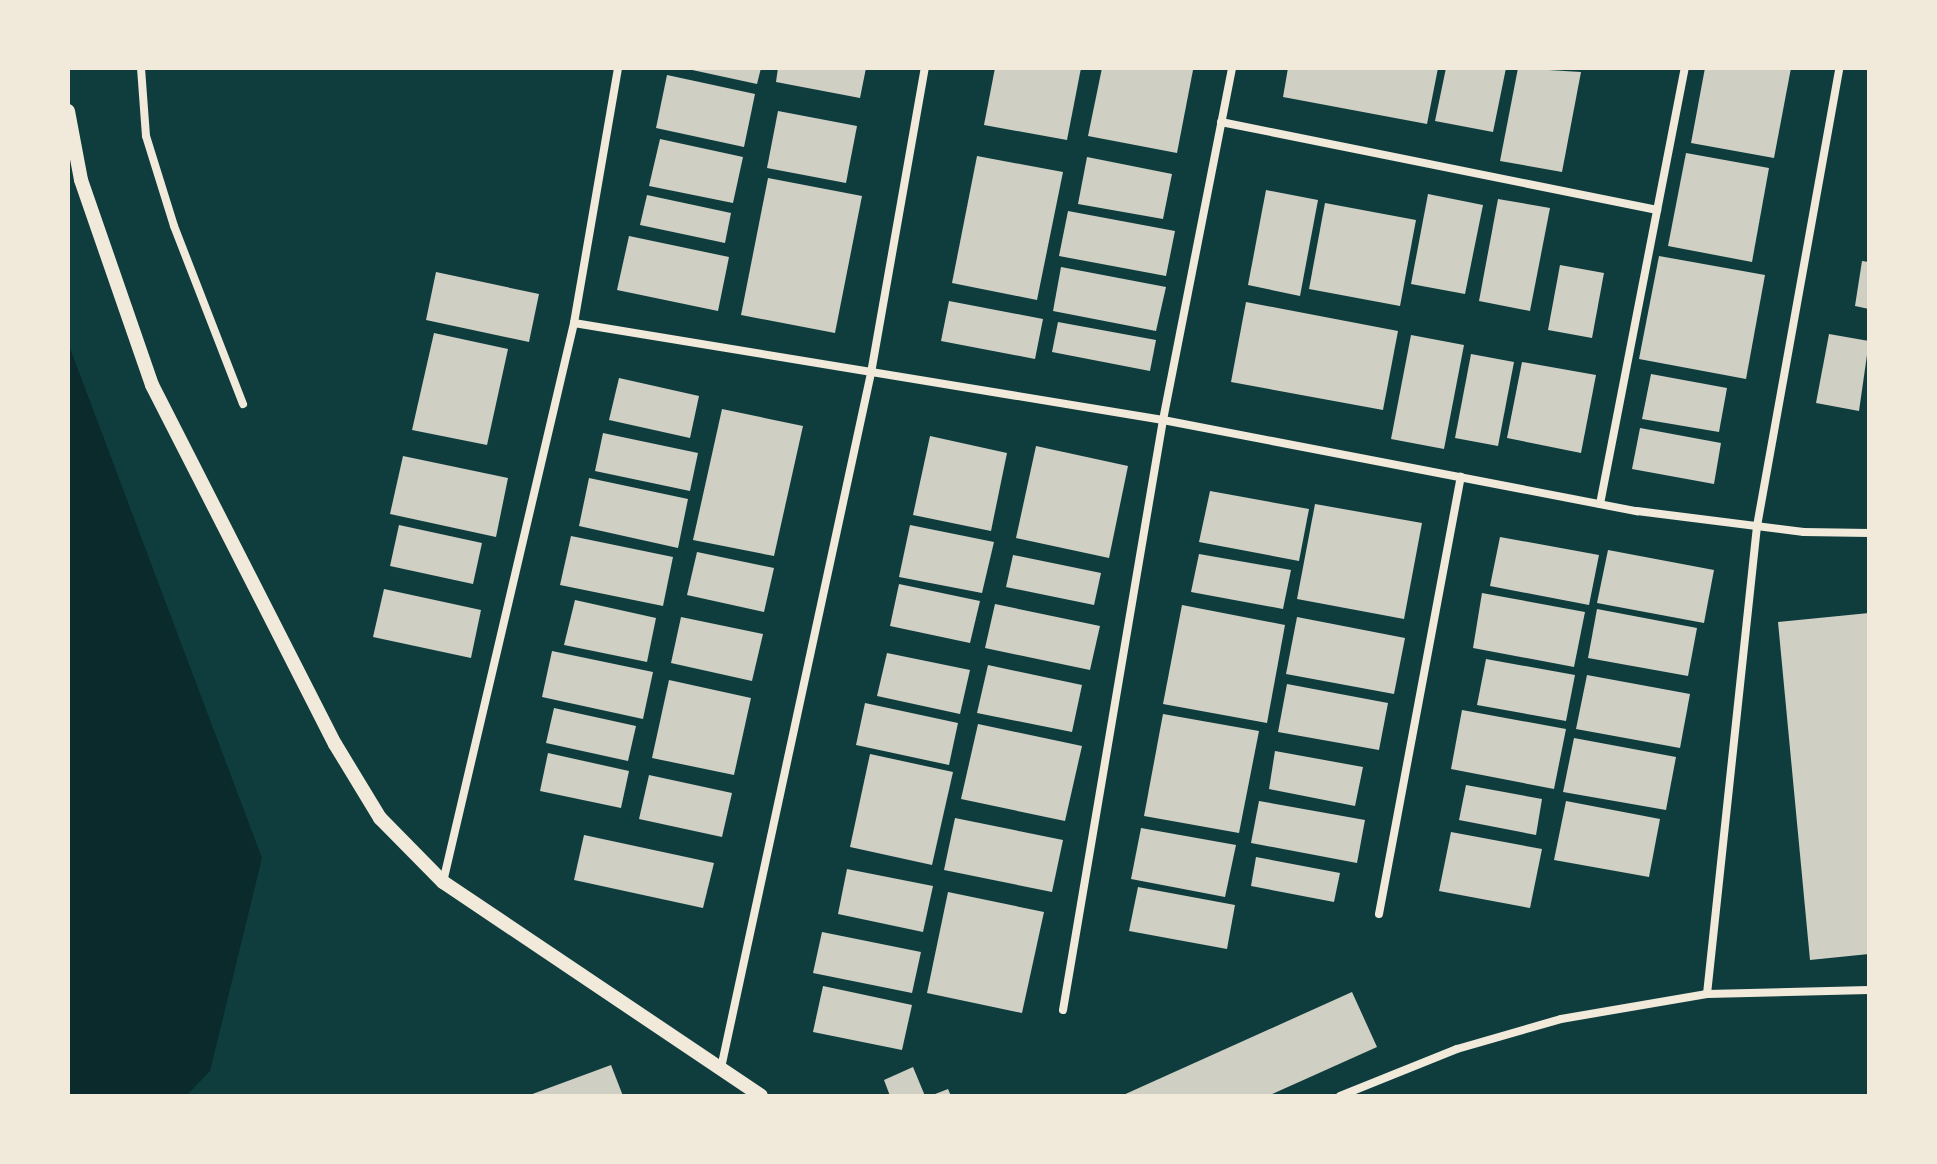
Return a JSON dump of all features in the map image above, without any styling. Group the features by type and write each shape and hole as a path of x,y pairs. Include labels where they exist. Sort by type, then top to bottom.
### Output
{"street":[{"path":"141,68 146,136 174,226 243,404"},
{"path":"443,882 574,323 618,68"},
{"path":"721,1068 871,373 925,68"},
{"path":"1063,1010 1163,420 1232,68"},
{"path":"1600,504 1685,68"},
{"path":"1707,994 1757,526 1839,68"},
{"path":"68,111 81,180 152,385 335,744 380,818 443,882 761,1096"},
{"path":"1221,122 1657,210"},
{"path":"574,323 1163,420 1600,504 1757,526 1869,533"},
{"path":"1379,914 1461,477"},
{"path":"1340,1096 1457,1049 1561,1019 1707,994 1869,990"}],"water":[{"path":"68,343 262,858 210,1071 186,1096 68,1096"}],"building":[{"path":"683,68 761,68 757,84"},
{"path":"778,68 866,68 860,98 776,82"},
{"path":"995,68 1081,68 1067,140 984,125"},
{"path":"1102,68 1193,70 1177,153 1088,136"},
{"path":"1288,68 1438,68 1427,124 1283,97"},
{"path":"1446,68 1506,68 1493,132 1435,121"},
{"path":"1518,68 1581,72 1562,172 1500,161"},
{"path":"1705,68 1791,68 1774,158 1691,143"},
{"path":"667,75 755,94 744,147 656,128"},
{"path":"778,111 857,126 846,183 767,168"},
{"path":"660,139 743,157 733,203 649,186"},
{"path":"1686,153 1769,168 1752,262 1668,246"},
{"path":"977,156 1063,172 1037,300 952,283"},
{"path":"1087,157 1172,174 1163,219 1078,204"},
{"path":"768,178 862,196 835,333 741,315"},
{"path":"1266,190 1318,200 1300,296 1248,285"},
{"path":"1428,194 1483,205 1465,294 1411,284"},
{"path":"647,195 731,213 725,243 640,225"},
{"path":"1498,199 1550,208 1530,311 1479,301"},
{"path":"1325,203 1416,220 1400,306 1309,289"},
{"path":"1068,211 1175,231 1166,276 1059,256"},
{"path":"629,236 729,257 718,311 617,290"},
{"path":"1659,256 1765,275 1746,379 1639,359"},
{"path":"1862,261 1869,262 1869,309 1855,306"},
{"path":"1560,265 1604,273 1592,338 1548,330"},
{"path":"1061,267 1166,287 1156,331 1053,311"},
{"path":"436,272 539,294 529,342 426,320"},
{"path":"949,301 1043,319 1035,359 941,341"},
{"path":"1246,302 1398,331 1383,410 1231,382"},
{"path":"1058,322 1156,340 1150,371 1052,352"},
{"path":"434,333 508,349 487,445 412,430"},
{"path":"1829,334 1869,341 1859,411 1816,403"},
{"path":"1411,335 1464,345 1444,449 1391,439"},
{"path":"1471,354 1514,362 1498,446 1455,438"},
{"path":"1522,362 1596,375 1581,453 1507,438"},
{"path":"1651,374 1727,388 1719,432 1642,419"},
{"path":"619,378 699,396 690,438 609,420"},
{"path":"722,409 803,426 774,556 693,540"},
{"path":"1640,428 1721,443 1714,484 1632,469"},
{"path":"603,433 698,453 690,491 595,471"},
{"path":"930,436 1007,453 991,531 913,515"},
{"path":"1036,446 1128,466 1109,558 1016,538"},
{"path":"403,456 508,478 496,537 390,514"},
{"path":"589,478 688,499 678,548 579,526"},
{"path":"1210,491 1309,509 1299,561 1199,542"},
{"path":"1315,504 1422,523 1404,619 1297,599"},
{"path":"399,525 482,543 473,584 390,566"},
{"path":"910,525 994,542 982,593 899,577"},
{"path":"571,536 673,557 663,606 560,585"},
{"path":"1500,537 1599,555 1589,605 1490,586"},
{"path":"1608,550 1714,570 1704,623 1597,603"},
{"path":"697,552 774,568 764,612 687,595"},
{"path":"1199,554 1291,570 1283,609 1191,592"},
{"path":"1013,555 1101,573 1094,605 1006,587"},
{"path":"899,584 980,601 970,643 890,626"},
{"path":"384,589 481,610 471,658 373,637"},
{"path":"1482,593 1585,612 1574,667 1473,648"},
{"path":"575,600 656,618 647,662 564,645"},
{"path":"995,604 1100,626 1090,670 985,648"},
{"path":"1182,605 1285,625 1267,723 1163,704"},
{"path":"1597,609 1697,628 1688,676 1588,658"},
{"path":"1869,613 1869,954 1810,960 1778,622"},
{"path":"681,617 763,634 752,681 671,663"},
{"path":"1297,617 1405,638 1394,694 1286,674"},
{"path":"552,651 653,672 643,719 542,697"},
{"path":"887,653 970,670 960,714 877,696"},
{"path":"1486,659 1575,675 1566,721 1477,705"},
{"path":"988,665 1082,685 1072,732 977,713"},
{"path":"1587,675 1690,694 1680,748 1576,729"},
{"path":"669,680 751,698 734,775 652,758"},
{"path":"1287,684 1388,703 1379,750 1278,732"},
{"path":"865,703 958,723 949,765 856,745"},
{"path":"554,708 636,726 628,761 546,743"},
{"path":"1462,710 1566,729 1554,789 1451,769"},
{"path":"1163,714 1259,731 1239,833 1144,816"},
{"path":"978,724 1082,746 1065,821 961,799"},
{"path":"1574,738 1676,757 1666,810 1563,792"},
{"path":"1275,751 1363,767 1355,806 1269,789"},
{"path":"548,753 629,771 621,808 540,791"},
{"path":"870,754 953,772 932,865 850,847"},
{"path":"649,775 732,793 722,837 639,819"},
{"path":"1466,785 1542,799 1536,835 1459,820"},
{"path":"1259,801 1365,820 1357,863 1251,843"},
{"path":"1566,801 1660,819 1649,877 1554,860"},
{"path":"955,818 1063,840 1052,892 944,870"},
{"path":"1141,828 1236,845 1225,897 1131,879"},
{"path":"1451,832 1542,849 1530,908 1439,891"},
{"path":"584,835 714,863 703,908 574,880"},
{"path":"1256,857 1340,873 1334,902 1251,886"},
{"path":"847,869 933,886 923,932 838,914"},
{"path":"1138,887 1235,905 1227,949 1129,931"},
{"path":"948,892 1044,912 1022,1013 927,993"},
{"path":"822,932 921,952 912,993 813,973"},
{"path":"823,986 912,1005 902,1050 813,1032"},
{"path":"1352,992 1377,1047 1268,1096 1121,1096"},
{"path":"611,1065 623,1096 527,1096"},
{"path":"913,1067 925,1096 890,1096 884,1080"},
{"path":"948,1089 951,1096 930,1096"}]}
